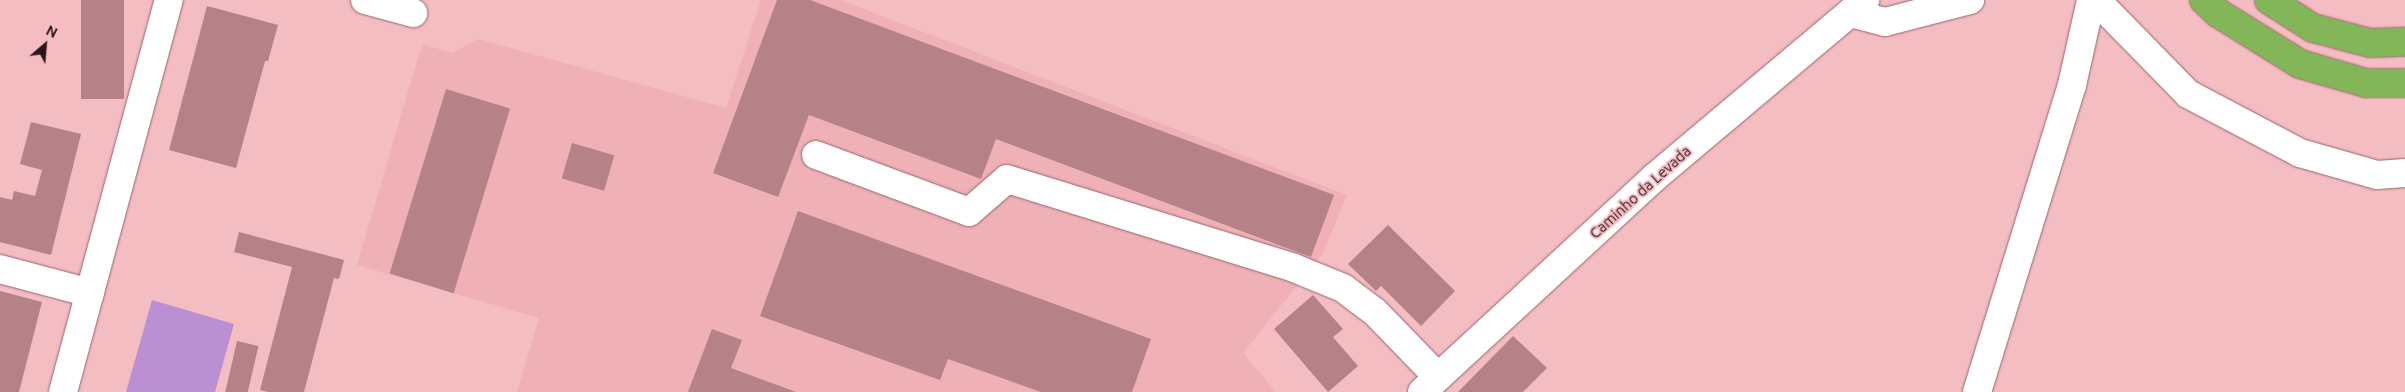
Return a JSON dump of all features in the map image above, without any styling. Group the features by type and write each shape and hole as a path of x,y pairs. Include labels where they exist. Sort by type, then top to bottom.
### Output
{"highway":[{"path":"2204,0 2218,13 2300,64 2366,83 2405,83"},
{"path":"2269,0 2313,28 2370,43 2405,42"}],"street":[{"path":"63,392 169,0"},
{"path":"365,0 413,13"},
{"path":"1858,6 1885,22 1970,0"},
{"path":"1977,392 2072,85 2092,0"},
{"path":"2096,0 2188,94 2300,153 2377,175 2405,173"},
{"name":"Caminho da Levada","path":"1430,385 1655,177 1858,6"},
{"path":"816,155 969,212 1007,179 1294,268 1343,288 1374,310 1430,385"},
{"path":"0,269 90,292"}],"shaded area":[{"path":"761,0 840,0 1347,195 1323,253 1243,353 1276,392 517,392 539,318 357,265 422,44 452,53 478,39 726,108"},
{"path":"152,300 234,324 215,392 126,392"}],"building":[{"path":"81,0 124,0 124,99 81,99"},
{"path":"777,0 810,0 1334,195 1311,257 996,139 981,179 809,115 778,197 713,173"},
{"path":"207,6 278,25 268,61 265,61 236,168 169,150"},
{"path":"446,89 510,109 454,293 390,274"},
{"path":"31,122 81,134 51,255 0,242 0,197 12,200 14,191 35,196 42,170 20,164"},
{"path":"572,143 614,155 604,191 562,179"},
{"path":"798,211 1151,339 1132,392 1041,392 948,359 940,380 760,316"},
{"path":"1388,225 1455,291 1421,326 1381,286 1376,291 1348,264"},
{"path":"239,232 344,260 339,279 334,278 304,392 268,392 260,390 292,267 234,252"},
{"path":"0,291 42,302 19,392 0,392"},
{"path":"1313,295 1343,329 1333,337 1358,366 1328,392 1274,329"},
{"path":"712,329 742,340 731,368 796,392 688,392"},
{"path":"1513,336 1547,368 1523,392 1458,392"},
{"path":"237,341 258,346 248,392 225,392"}]}
